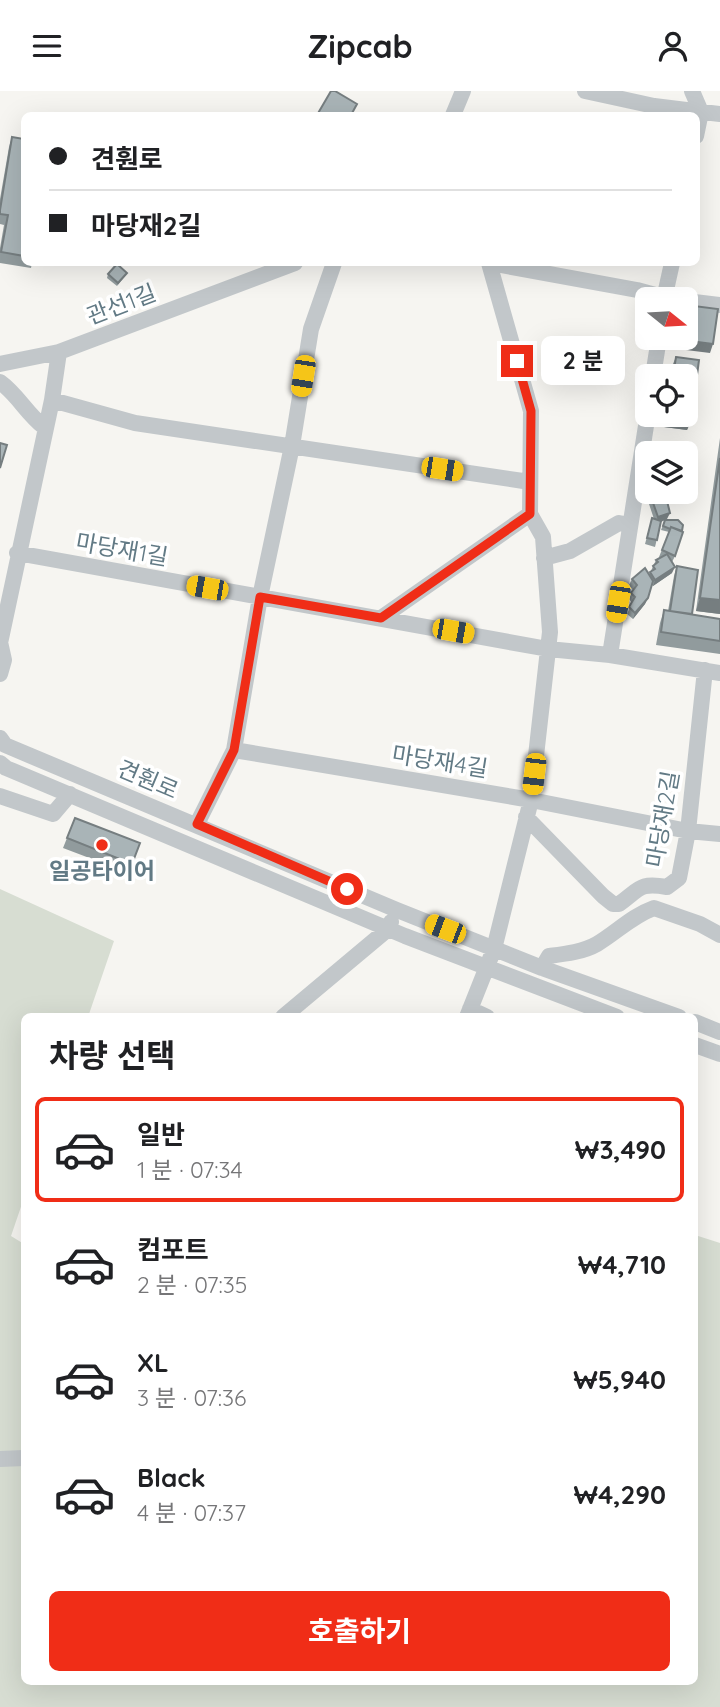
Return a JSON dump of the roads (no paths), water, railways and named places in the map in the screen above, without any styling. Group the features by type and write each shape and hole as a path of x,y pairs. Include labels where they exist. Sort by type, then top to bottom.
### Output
{"street":[{"path":"454,112 463,91"},
{"path":"585,91 694,112"},
{"path":"692,91 701,113 700,118"},
{"path":"701,113 720,114"},
{"name":"관선1길","path":"0,364 59,352 287,266"},
{"path":"197,824 234,750 260,597 292,446 311,329 333,266"},
{"path":"469,1013 494,949 531,800 550,632 543,537 530,514 531,411 491,266"},
{"path":"506,266 635,290"},
{"path":"667,287 671,266"},
{"path":"698,302 720,305"},
{"path":"0,674 4,660 0,643 44,427 52,400 59,352"},
{"path":"0,382 19,401 28,415 44,427"},
{"path":"52,400 135,423 530,482"},
{"path":"610,655 646,427"},
{"path":"381,618 530,514"},
{"path":"544,558 570,551 619,523 630,525"},
{"name":"마당재1길","path":"18,553 381,618"},
{"name":"마당재2길","path":"381,618 548,649 610,655 712,672 679,878 667,887 652,884 638,888 619,904 613,904 526,817"},
{"name":"견훤로","path":"0,738 5,745 397,910 541,968 668,1013"},
{"name":"마당재4길","path":"234,750 531,800 688,831 720,834"},
{"name":"견훤로","path":"0,763 6,768 388,929 607,1013"},
{"path":"0,796 53,814 71,794"},
{"path":"541,968 548,956 596,945 636,915 654,908 700,924 720,935"},
{"path":"288,1013 388,929 397,910"},
{"path":"698,1023 720,1032"},
{"path":"698,1046 720,1054"},
{"path":"0,1459 21,1458"}],"place":[{"name":"일공타이어","path":"102,845"}]}
